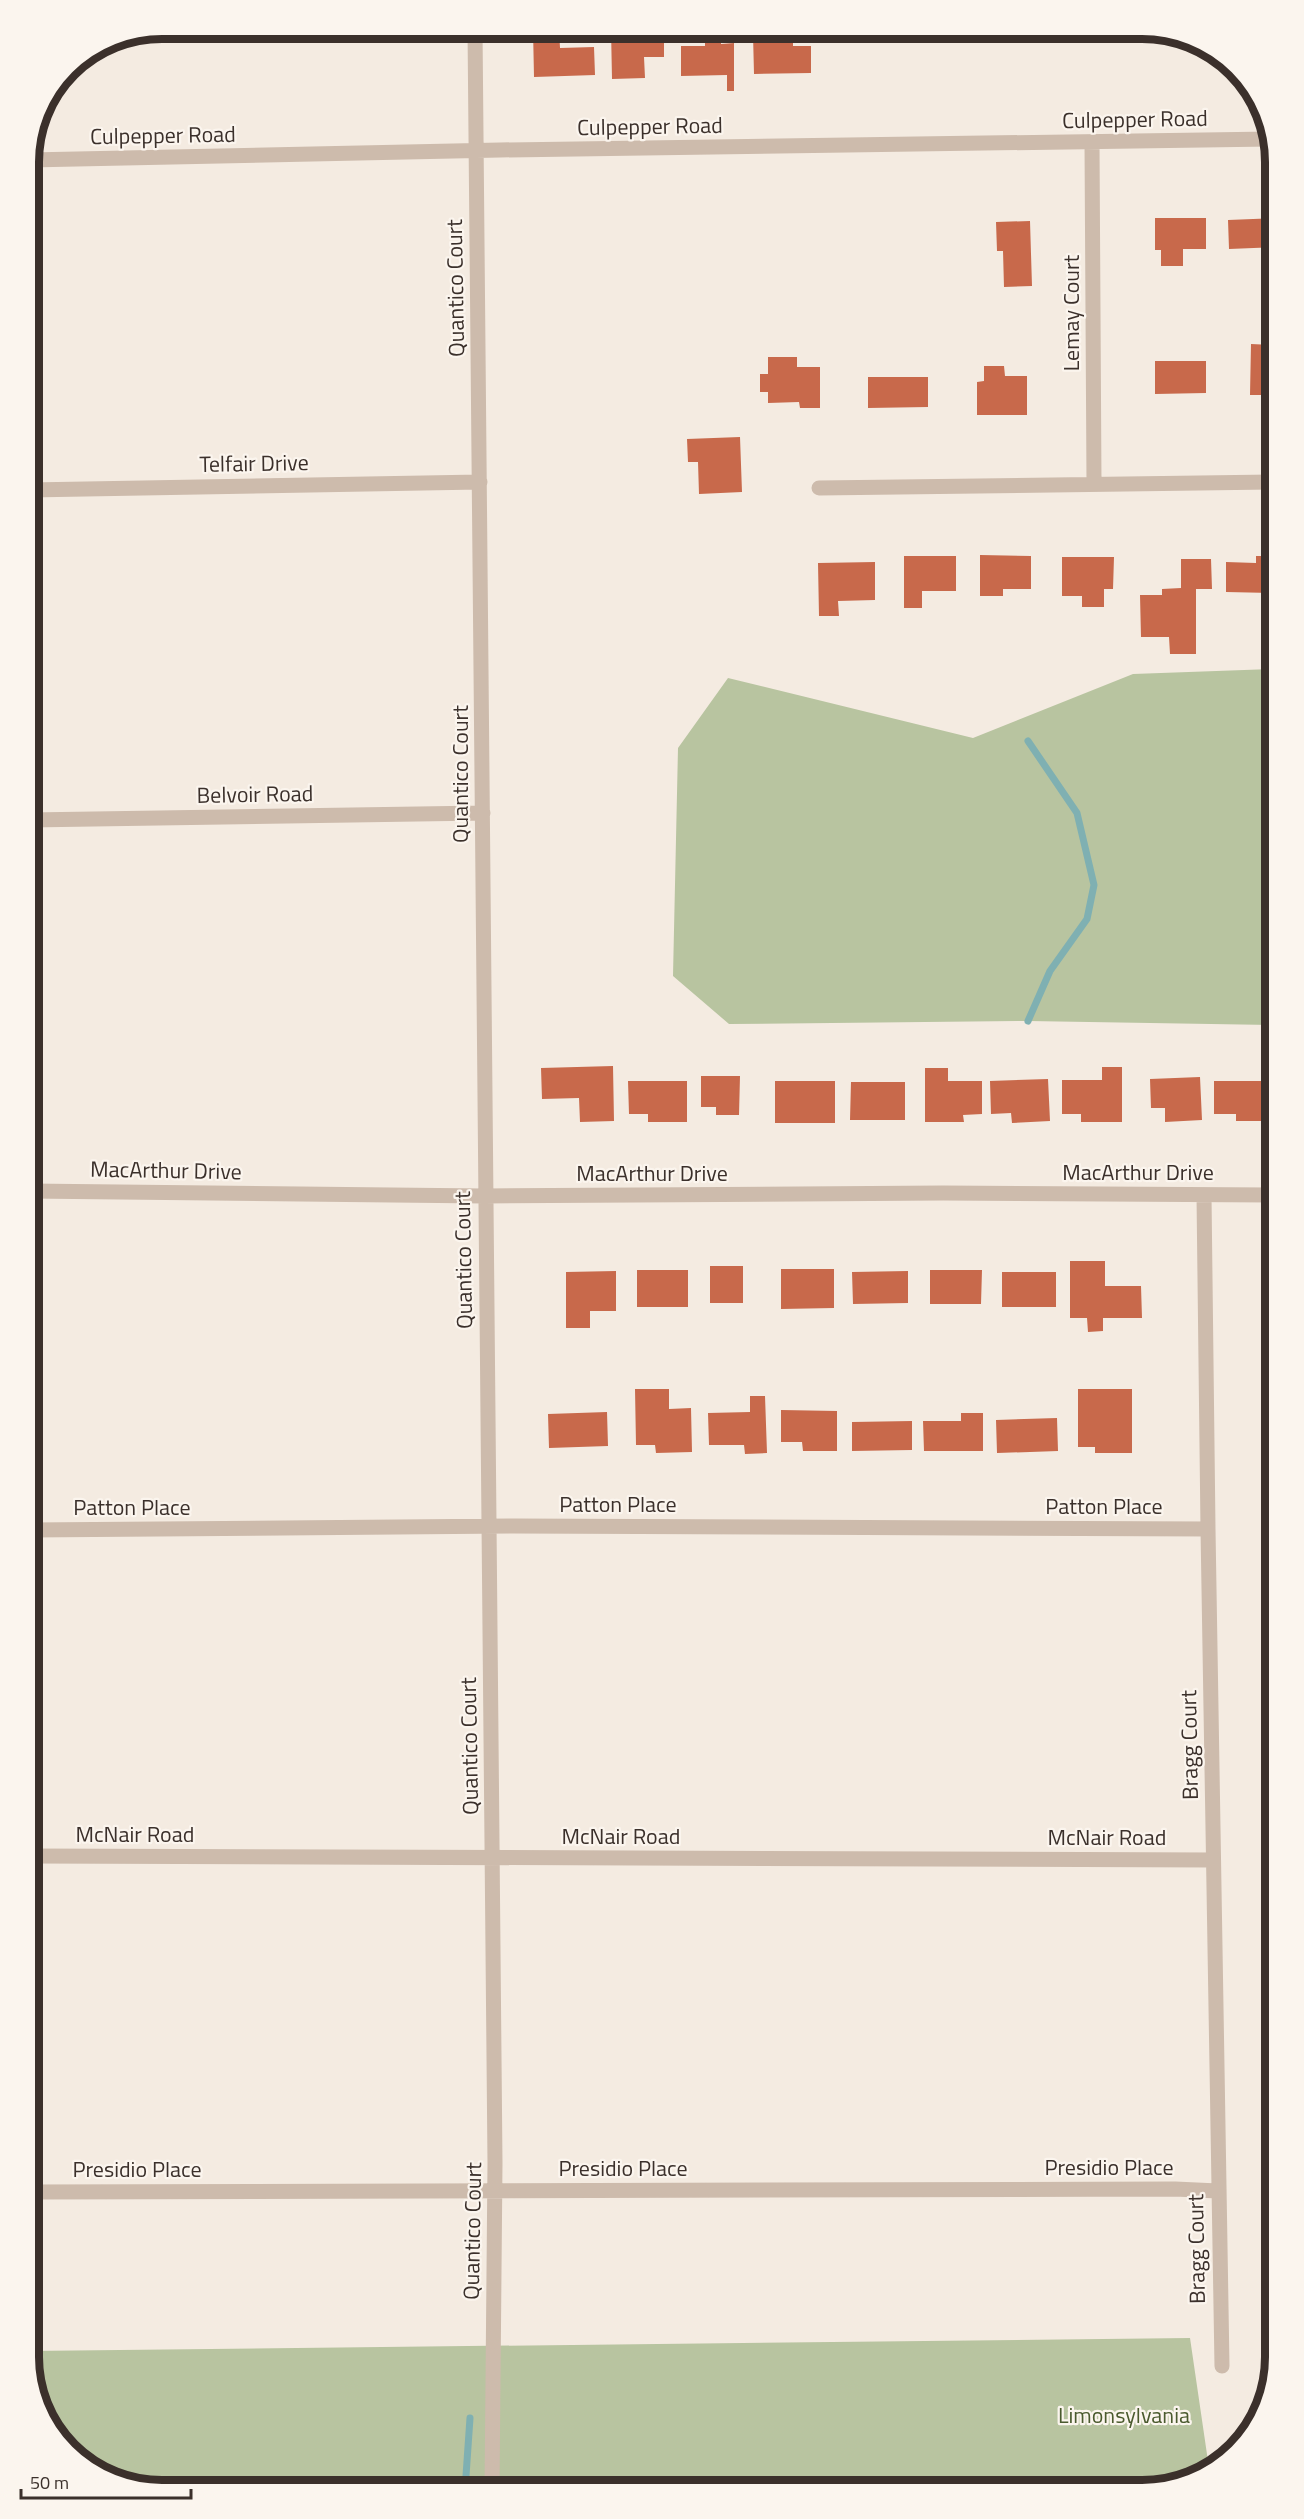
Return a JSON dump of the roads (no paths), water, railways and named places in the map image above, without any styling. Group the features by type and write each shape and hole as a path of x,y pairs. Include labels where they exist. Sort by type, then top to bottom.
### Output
{"street":[{"name":"Quantico Court","path":"475,39 483,813 484,1196 493,1858 495,2190 492,2480"},
{"name":"Culpepper Road","path":"39,160 476,150 1263,139"},
{"name":"Lemay Court","path":"1092,143 1094,483"},
{"name":"Telfair Drive","path":"39,490 480,482"},
{"path":"819,488 1265,482"},
{"name":"Belvoir Road","path":"39,820 483,813"},
{"name":"MacArthur Drive","path":"39,1191 484,1196 943,1193 1265,1195"},
{"name":"Bragg Court","path":"1204,1195 1222,2366"},
{"name":"Patton Place","path":"39,1530 489,1527 1208,1529"},
{"name":"McNair Road","path":"39,1856 1213,1860"},
{"name":"Presidio Place","path":"39,2192 1218,2191"}],"waterway":[{"path":"1028,741 1077,813 1094,885 1087,919 1050,971 1028,1021"},
{"path":"466,2480 470,2418"}],"park label":[{"name":"Limonsylvania","path":"1124,2415"}]}
